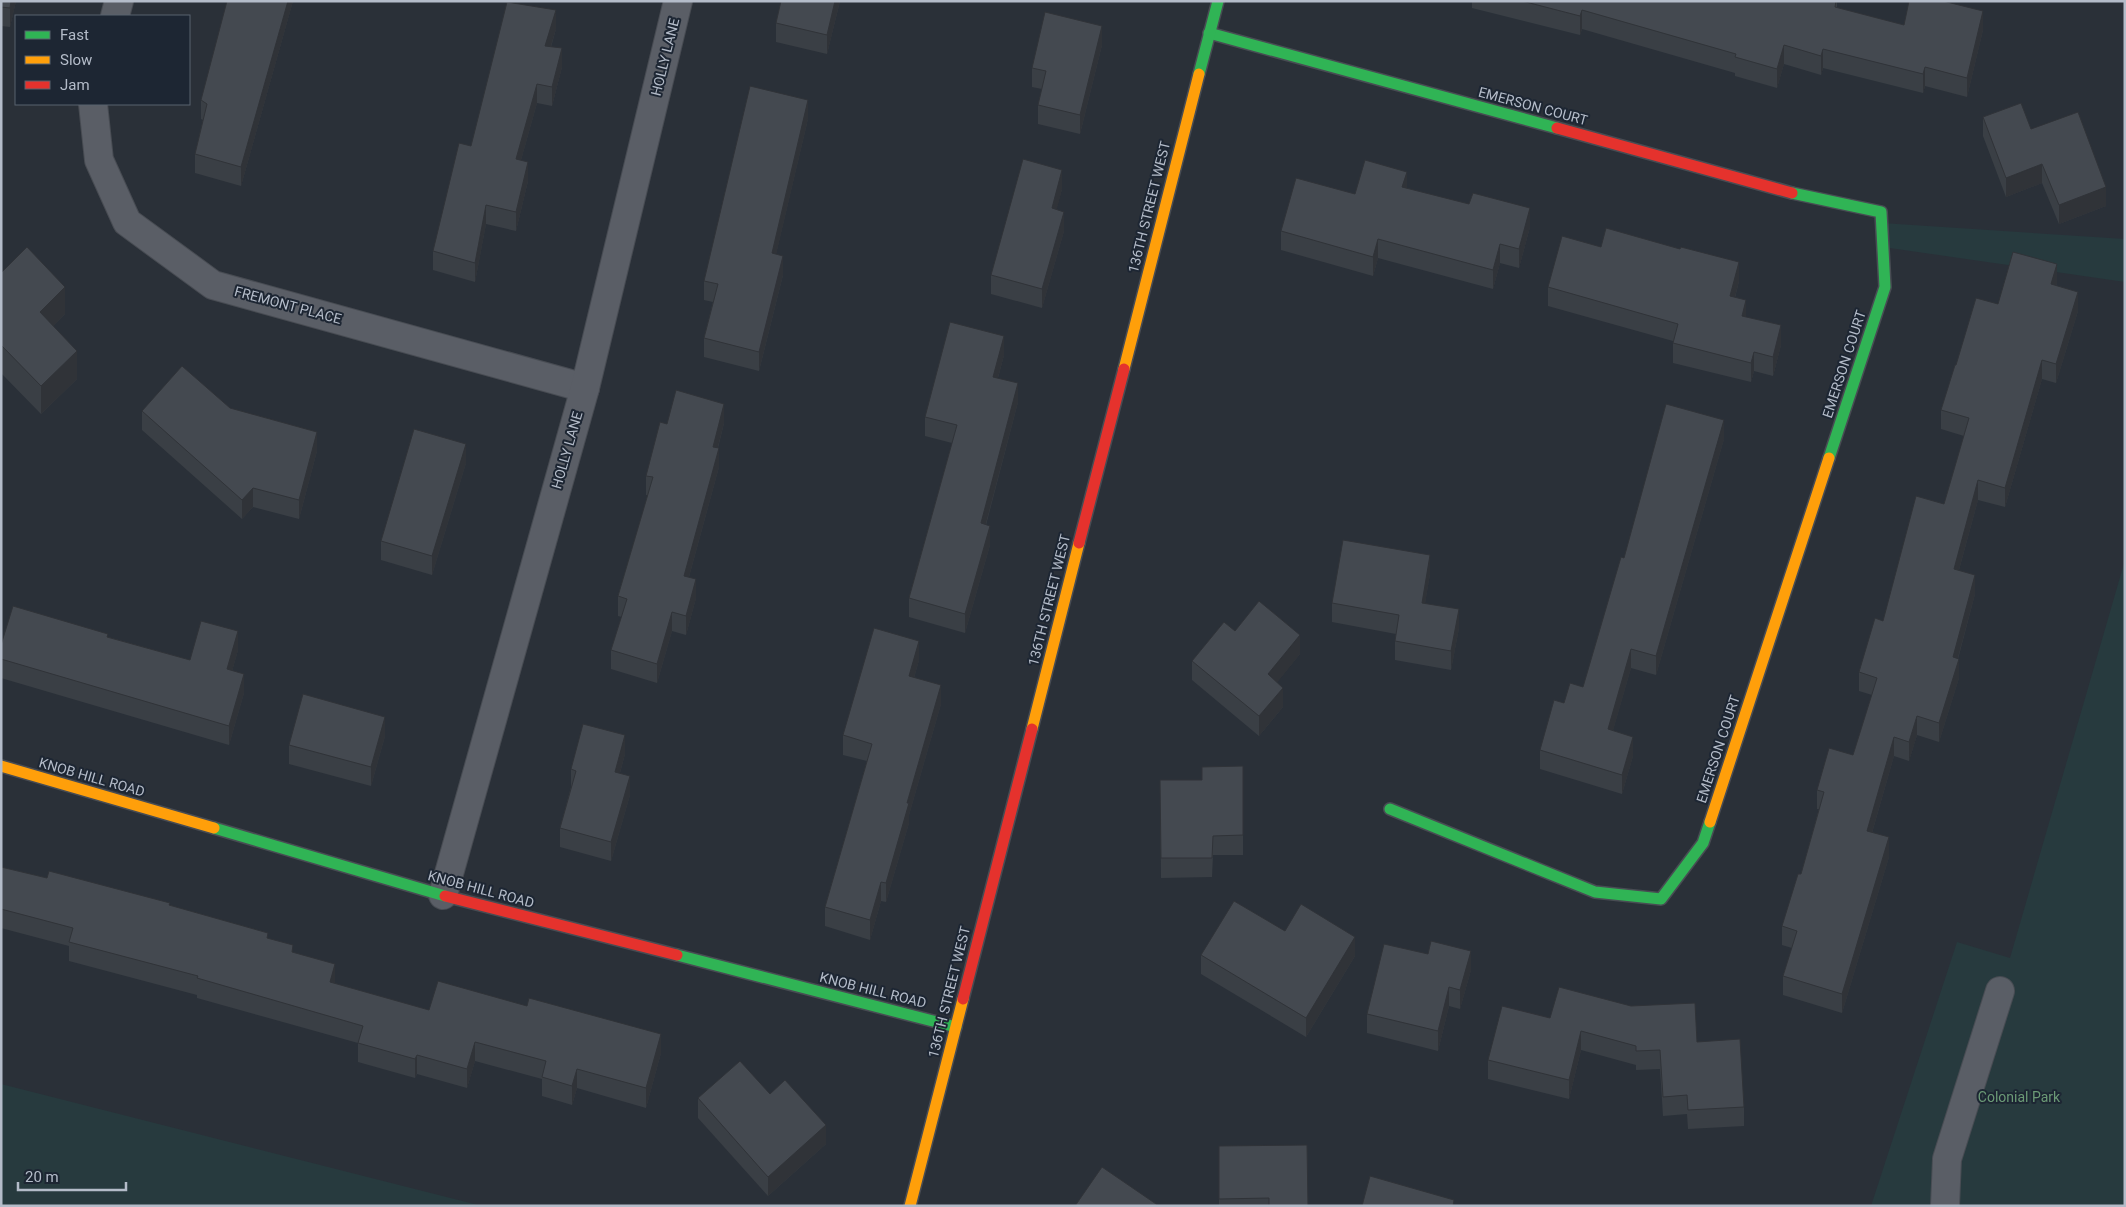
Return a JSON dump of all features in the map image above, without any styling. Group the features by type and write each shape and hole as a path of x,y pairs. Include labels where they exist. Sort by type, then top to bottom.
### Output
{"street":[{"path":"115,15 119,1"},
{"name":"HOLLY LANE","path":"443,895 585,388 678,1"},
{"name":"136TH STREET WEST","path":"910,1206 1218,1"},
{"name":"EMERSON COURT","path":"1209,33 1796,194 1881,212 1885,287 1704,844 1661,898 1595,892 1390,809"},
{"name":"FREMONT PLACE","path":"93,105 99,160 127,222 214,285 585,388"},
{"name":"KNOB HILL ROAD","path":"1,766 443,895 956,1027"},
{"path":"1945,1206 1947,1159 2000,991"}],"green space":[{"path":"1882,223 2125,239 2125,282 1883,247"},
{"name":"Colonial Park","path":"2125,560 2125,1206 1871,1206 1957,942 2010,958"},
{"path":"1,1084 482,1206 1,1206"}],"building":[{"path":"1,1 11,1 10,8 1,7"},
{"path":"227,1 288,1 241,167 195,154 207,104 201,100"},
{"path":"781,1 835,1 827,35 776,23"},
{"path":"1522,1 1836,1 1835,7 1904,25 1909,1 1943,1 1983,11 1967,78 1925,67 1923,74 1823,49 1821,56 1784,45 1777,69 1735,57 1736,54 1582,10 1580,16"},
{"path":"507,2 556,10 545,46 562,48 552,87 537,84 516,159 528,162 516,212 486,205 475,263 433,251 459,143 471,146"},
{"path":"1045,12 1102,26 1080,115 1038,105 1046,71 1032,68"},
{"path":"750,86 808,100 772,253 783,256 759,352 704,338 718,284 704,281"},
{"path":"2021,103 2031,129 2078,112 2106,187 2059,205 2042,164 2006,178 1983,117"},
{"path":"1023,159 1062,170 1052,208 1064,212 1042,289 991,275"},
{"path":"1365,160 1407,172 1402,187 1469,204 1473,193 1530,208 1519,249 1500,244 1493,270 1378,239 1373,257 1281,231 1296,178 1355,194"},
{"path":"1606,228 1680,249 1681,247 1739,262 1730,296 1746,300 1742,316 1781,325 1773,357 1754,352 1751,363 1673,343 1678,324 1548,287 1562,236 1601,247"},
{"path":"27,247 65,287 40,312 77,351 41,386 1,345 1,273"},
{"path":"2013,252 2057,264 2051,284 2078,292 2056,364 2042,360 2005,488 1978,480 1954,569 1975,575 1953,657 1959,659 1939,723 1917,716 1909,742 1894,737 1867,831 1889,837 1842,994 1783,976 1797,931 1782,926 1798,874 1801,874 1824,792 1817,790 1829,748 1853,755 1877,678 1859,672 1875,618 1883,621 1916,496 1944,504 1969,418 1941,410 1976,298 1998,304"},
{"path":"950,322 1004,336 993,377 1018,383 981,523 990,526 965,614 909,598 957,425 925,417"},
{"path":"182,366 230,408 317,432 299,500 253,488 242,500 142,411"},
{"path":"676,390 724,404 713,447 719,448 684,576 696,579 686,616 672,612 657,664 611,650 627,599 618,596 653,477 646,476 660,422 667,424"},
{"path":"1666,404 1724,420 1656,656 1631,649 1608,729 1633,737 1622,775 1540,750 1554,700 1564,703 1570,683 1583,687 1621,557 1624,558"},
{"path":"414,429 466,444 432,556 381,541"},
{"path":"1343,540 1430,555 1422,603 1459,609 1451,651 1395,641 1399,615 1332,603"},
{"path":"1259,601 1300,635 1268,674 1283,688 1259,716 1192,661 1224,622 1235,631"},
{"path":"13,606 108,634 107,637 190,660 201,621 238,631 227,669 244,674 229,726 1,659 1,645"},
{"path":"874,628 919,641 909,676 941,685 886,883 881,882 870,920 825,907 872,744 843,735"},
{"path":"303,694 385,717 371,767 289,745"},
{"path":"583,724 625,735 615,772 630,776 611,842 560,828 576,771 571,769"},
{"path":"1243,766 1243,835 1213,836 1212,858 1161,858 1160,780 1202,780 1202,767"},
{"path":"1,867 47,878 49,871 170,903 169,905 268,933 267,938 293,945 292,952 335,964 330,982 429,1010 438,981 527,1006 529,998 661,1034 646,1088 577,1069 572,1086 542,1077 546,1061 475,1042 467,1069 417,1055 415,1059 358,1043 363,1026 197,978 198,976 69,942 73,928 1,909"},
{"path":"1234,901 1285,931 1301,904 1355,937 1306,1018 1201,955"},
{"path":"1431,941 1471,951 1460,990 1449,987 1438,1031 1367,1014 1384,944 1428,954"},
{"path":"1559,987 1631,1006 1695,1003 1697,1042 1740,1039 1744,1107 1688,1110 1687,1095 1663,1097 1660,1050 1636,1051 1636,1046 1581,1031 1569,1080 1488,1060 1502,1006 1550,1018"},
{"path":"740,1061 770,1094 785,1080 826,1125 768,1177 698,1098"},
{"path":"1307,1145 1308,1206 1269,1206 1269,1198 1219,1199 1219,1146"},
{"path":"1102,1167 1159,1206 1075,1206"},
{"path":"1370,1176 1454,1200 1453,1206 1362,1206"}],"traffic: fast":[{"path":"1199,74 1218,1"},
{"path":"1209,33 1557,128"},
{"path":"1792,193 1881,212 1885,287 1829,458"},
{"path":"1390,809 1595,892 1661,899 1703,843 1710,822"},
{"path":"214,828 445,896"},
{"path":"677,955 956,1027"}],"traffic: slow":[{"path":"1124,369 1199,74"},
{"path":"1710,822 1829,458"},
{"path":"1032,729 1079,543"},
{"path":"1,766 214,828"},
{"path":"910,1206 963,999"}],"traffic: jam":[{"path":"1557,128 1792,193"},
{"path":"1079,543 1124,369"},
{"path":"963,999 1032,729"},
{"path":"445,896 677,955"}]}
